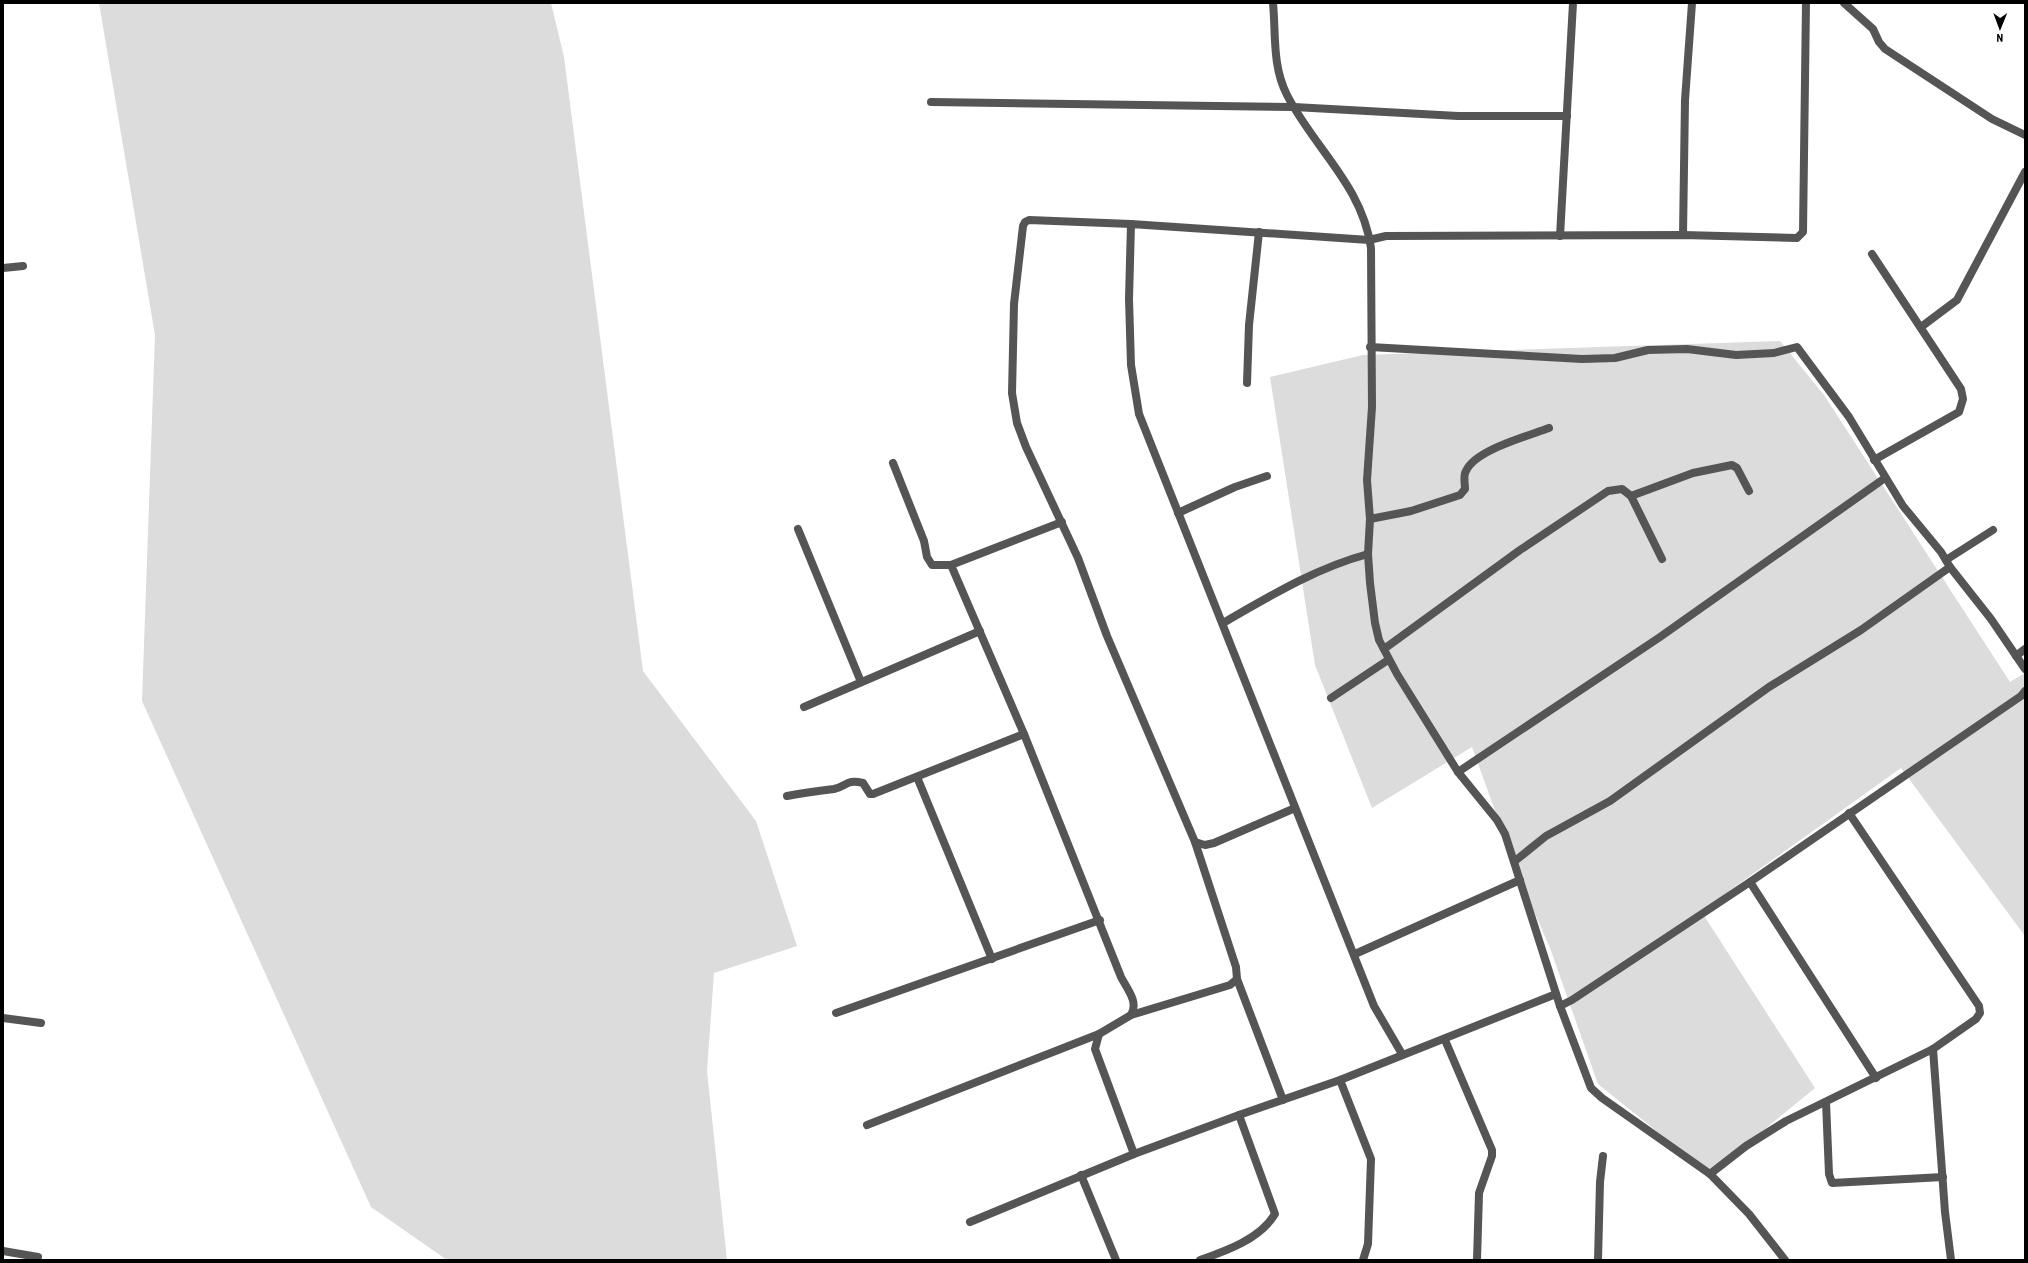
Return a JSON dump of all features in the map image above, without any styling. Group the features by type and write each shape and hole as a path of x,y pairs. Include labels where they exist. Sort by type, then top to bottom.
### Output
{"street":[{"path":"1273,3 1275,49 1280,75 1287,95 1351,189 1368,232 1372,407 1367,480 1370,519 1368,554 1375,623 1388,660 1458,772 1497,820 1506,834 1560,1006 1591,1088 1710,1174 1749,1214 1785,1260"},
{"path":"1560,236 1573,3"},
{"path":"1683,235 1685,100 1692,3"},
{"path":"1283,1100 1237,979 1236,967 1195,842 1107,636 1078,558 1026,447 1017,423 1012,393 1014,304 1023,226 1025,222 1029,220 1131,224 1369,240 1386,236 1683,235 1797,238 1801,236 1803,232 1806,3"},
{"path":"1844,3 1873,29 1879,42 1885,49 1992,119 2025,135"},
{"path":"931,102 1294,107 1458,116 1567,116"},
{"path":"1920,327 1957,300 2025,172"},
{"path":"1131,224 1129,299 1131,366 1139,414 1374,1006 1402,1054"},
{"path":"1247,383 1249,325 1259,232"},
{"path":"1872,254 1961,389 1962,406 1959,412 1874,460"},
{"path":"3,268 23,266"},
{"path":"1370,347 1582,359 1615,358 1648,350 1687,349 1736,355 1774,353 1797,347 1849,417 1903,506 1948,564 2025,669"},
{"path":"1370,519 1411,511 1460,495 1465,489 1465,472 1472,462 1499,446 1550,428"},
{"path":"893,463 924,541 927,557 932,565 951,564 1062,522"},
{"path":"1631,496 1693,473 1732,465 1736,468 1749,491"},
{"path":"1178,513 1235,487 1267,476"},
{"path":"1458,772 1660,636 1885,478"},
{"path":"1384,649 1520,550 1608,491 1622,489 1631,496 1662,559"},
{"path":"798,529 861,682"},
{"path":"1515,861 1546,836 1610,801 1769,687 1861,630 1992,530"},
{"path":"1223,623 1319,570 1342,561 1368,554"},
{"path":"951,564 1024,734 1100,920 1121,977 1135,1004 1131,1015"},
{"path":"804,706 980,632"},
{"path":"2016,656 2025,649"},
{"path":"1331,698 1388,660"},
{"path":"1560,1006 1572,1000 1750,882 1849,813 1971,732 2021,696 2025,691"},
{"path":"787,796 836,788 847,782 863,783 870,794 873,794 1024,734"},
{"path":"917,777 992,959"},
{"path":"1195,842 1205,845 1214,843 1295,808"},
{"path":"1710,1174 1746,1146 1786,1121 1876,1078 1932,1049 1976,1019 1980,1013 1979,1006 1849,813"},
{"path":"1354,954 1520,880"},
{"path":"1750,882 1876,1078"},
{"path":"836,1013 1100,920"},
{"path":"867,1125 1099,1034 1131,1015 1230,985 1237,979"},
{"path":"970,1222 1134,1154 1340,1080 1402,1054 1445,1040 1556,994"},
{"path":"3,1018 41,1023"},
{"path":"1099,1034 1096,1049 1134,1154"},
{"path":"1445,1040 1492,1150 1492,1156 1479,1193 1477,1260"},
{"path":"1932,1049 1951,1260"},
{"path":"1340,1080 1371,1159 1368,1244 1363,1260"},
{"path":"1826,1102 1828,1174 1832,1183 1943,1178"},
{"path":"1200,1260 1216,1255 1252,1237 1275,1214 1239,1116"},
{"path":"1598,1260 1600,1182 1603,1156"},
{"path":"1081,1175 1116,1260"},
{"path":"3,1251 38,1257 37,1260"}],"shaded area":[{"path":"99,3 551,3 564,57 643,671 756,821 797,946 714,973 707,1071 727,1260 447,1260 371,1207 142,701 155,335"},
{"path":"1780,341 1824,395 2010,682 2025,673 2025,936 1901,768 1701,911 1815,1088 1710,1174 1598,1084 1550,948 1520,880 1472,747 1372,808 1315,665 1270,377 1363,355"}]}
